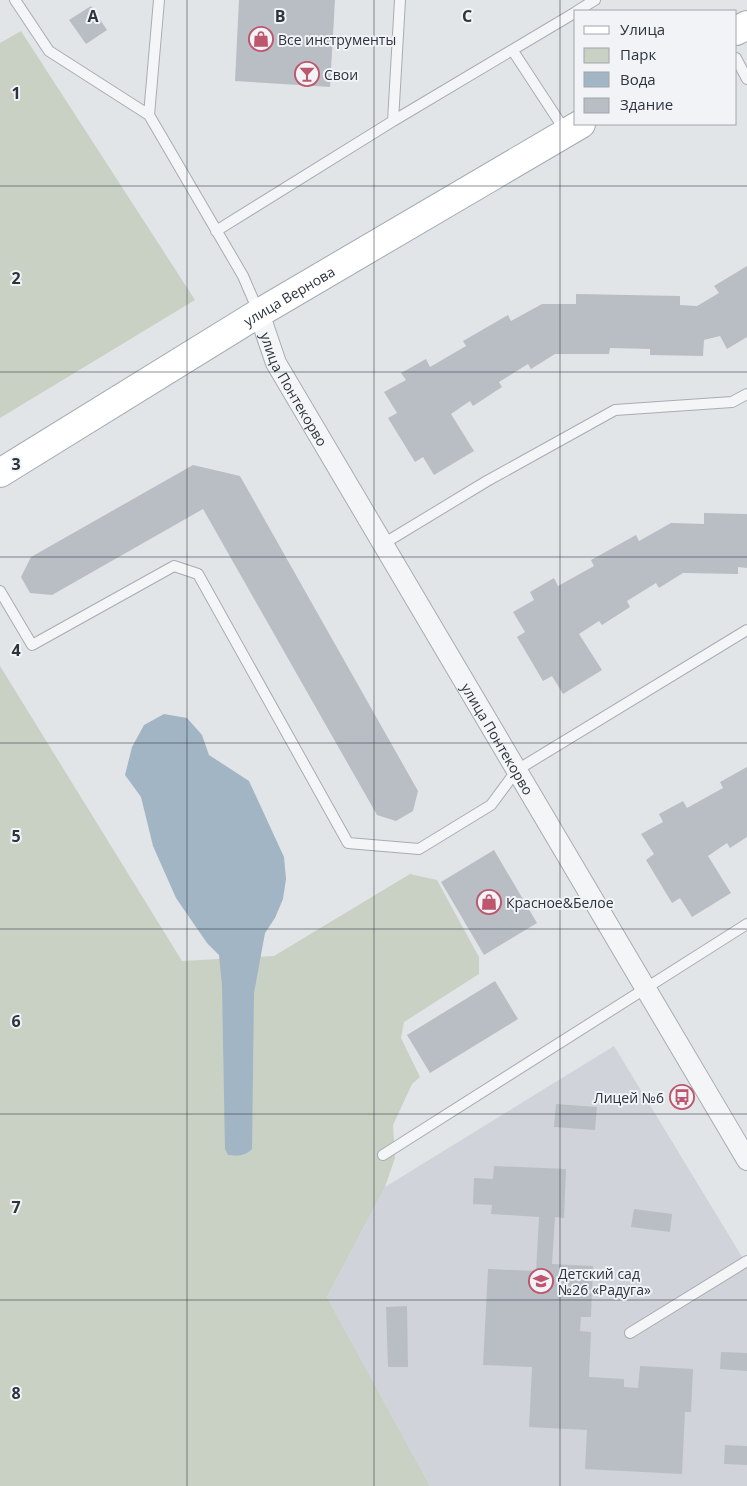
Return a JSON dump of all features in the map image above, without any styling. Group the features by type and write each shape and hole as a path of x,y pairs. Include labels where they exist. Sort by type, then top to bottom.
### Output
{"main road":[{"name":"улица Вернова","path":"0,473 259,313 573,128"}],"street":[{"name":"улица Понтекорво","path":"259,313 276,363 747,1160"}],"lane":[{"path":"16,0 48,51 149,115 243,276 259,313"},
{"path":"149,115 159,0"},
{"path":"393,121 400,0"},
{"path":"579,10 595,0"},
{"path":"216,231 393,121 574,13"},
{"path":"513,51 573,128"},
{"path":"737,60 747,79"},
{"path":"383,544 487,481 615,410 732,402 747,394"},
{"path":"0,592 32,645 174,566 198,574 348,842 419,849 491,805 517,770 747,630"},
{"path":"382,1155 747,924"},
{"path":"630,1333 747,1261"}],"shaded area":[{"name":"Детский сад №26 «Радуга»","path":"614,1046 747,1265 747,1486 430,1486 327,1297 385,1187"}],"green space":[{"path":"21,31 195,300 0,418 0,43"},
{"path":"0,666 182,961 274,956 410,874 437,880 479,957 479,974 404,1022 401,1038 420,1077 412,1084 393,1125 395,1158 385,1187 327,1297 430,1486 0,1486"}],"water":[{"path":"164,714 187,718 202,735 209,755 249,781 284,857 286,879 283,899 275,918 265,933 254,993 252,1149 241,1155 228,1155 225,1149 222,986 219,955 207,943 176,898 153,846 141,797 125,775 132,747 144,725"}],"building":[{"path":"239,0 335,0 330,87 235,81"},
{"path":"91,6 107,30 86,44 69,20"},
{"path":"747,266 747,337 727,349 720,336 704,340 703,356 650,355 650,349 610,348 609,354 555,354 531,369 528,364 499,382 502,387 473,406 470,401 451,414 474,451 434,475 423,457 415,462 388,418 397,413 384,392 406,380 401,373 426,359 430,367 466,346 463,341 508,315 511,321 542,304 576,304 576,294 680,296 680,305 697,306 719,293 714,286"},
{"path":"193,465 240,476 418,791 413,811 396,821 377,815 203,509 52,595 30,593 21,577 31,557"},
{"path":"704,513 747,514 747,568 738,567 738,574 683,573 659,588 656,583 627,601 630,607 602,625 599,621 579,634 602,670 563,694 552,676 543,681 517,637 525,632 513,612 534,600 530,592 554,578 558,586 594,566 591,560 636,535 639,541 671,523 704,524"},
{"path":"747,767 747,837 730,848 727,843 708,856 731,893 692,917 680,898 672,903 646,860 654,854 641,834 663,822 659,814 683,801 687,808 723,788 720,782"},
{"name":"Красное&Белое","path":"494,850 537,923 484,955 441,882"},
{"path":"495,981 518,1019 430,1073 407,1035"},
{"path":"556,1104 597,1107 595,1130 554,1127"},
{"path":"494,1166 566,1169 564,1218 555,1217 552,1264 593,1266 591,1317 581,1317 580,1331 591,1332 589,1377 624,1379 624,1387 638,1388 640,1366 693,1369 691,1412 685,1412 682,1474 585,1469 587,1430 529,1427 532,1367 483,1365 488,1269 536,1271 539,1217 491,1214 492,1205 473,1204 474,1178 493,1179"},
{"path":"634,1209 672,1214 670,1232 631,1227"},
{"path":"407,1306 408,1367 388,1367 386,1307"},
{"path":"721,1352 747,1353 747,1371 720,1369"},
{"path":"725,1445 747,1446 747,1465 724,1464"}],"place":[{"name":"Все инструменты","path":"261,39"},
{"name":"Свои","path":"307,74"},
{"name":"Красное&Белое","path":"489,902"},
{"name":"Лицей №6","path":"682,1097"},
{"name":"Детский сад №26 «Радуга»","path":"541,1281"}]}
